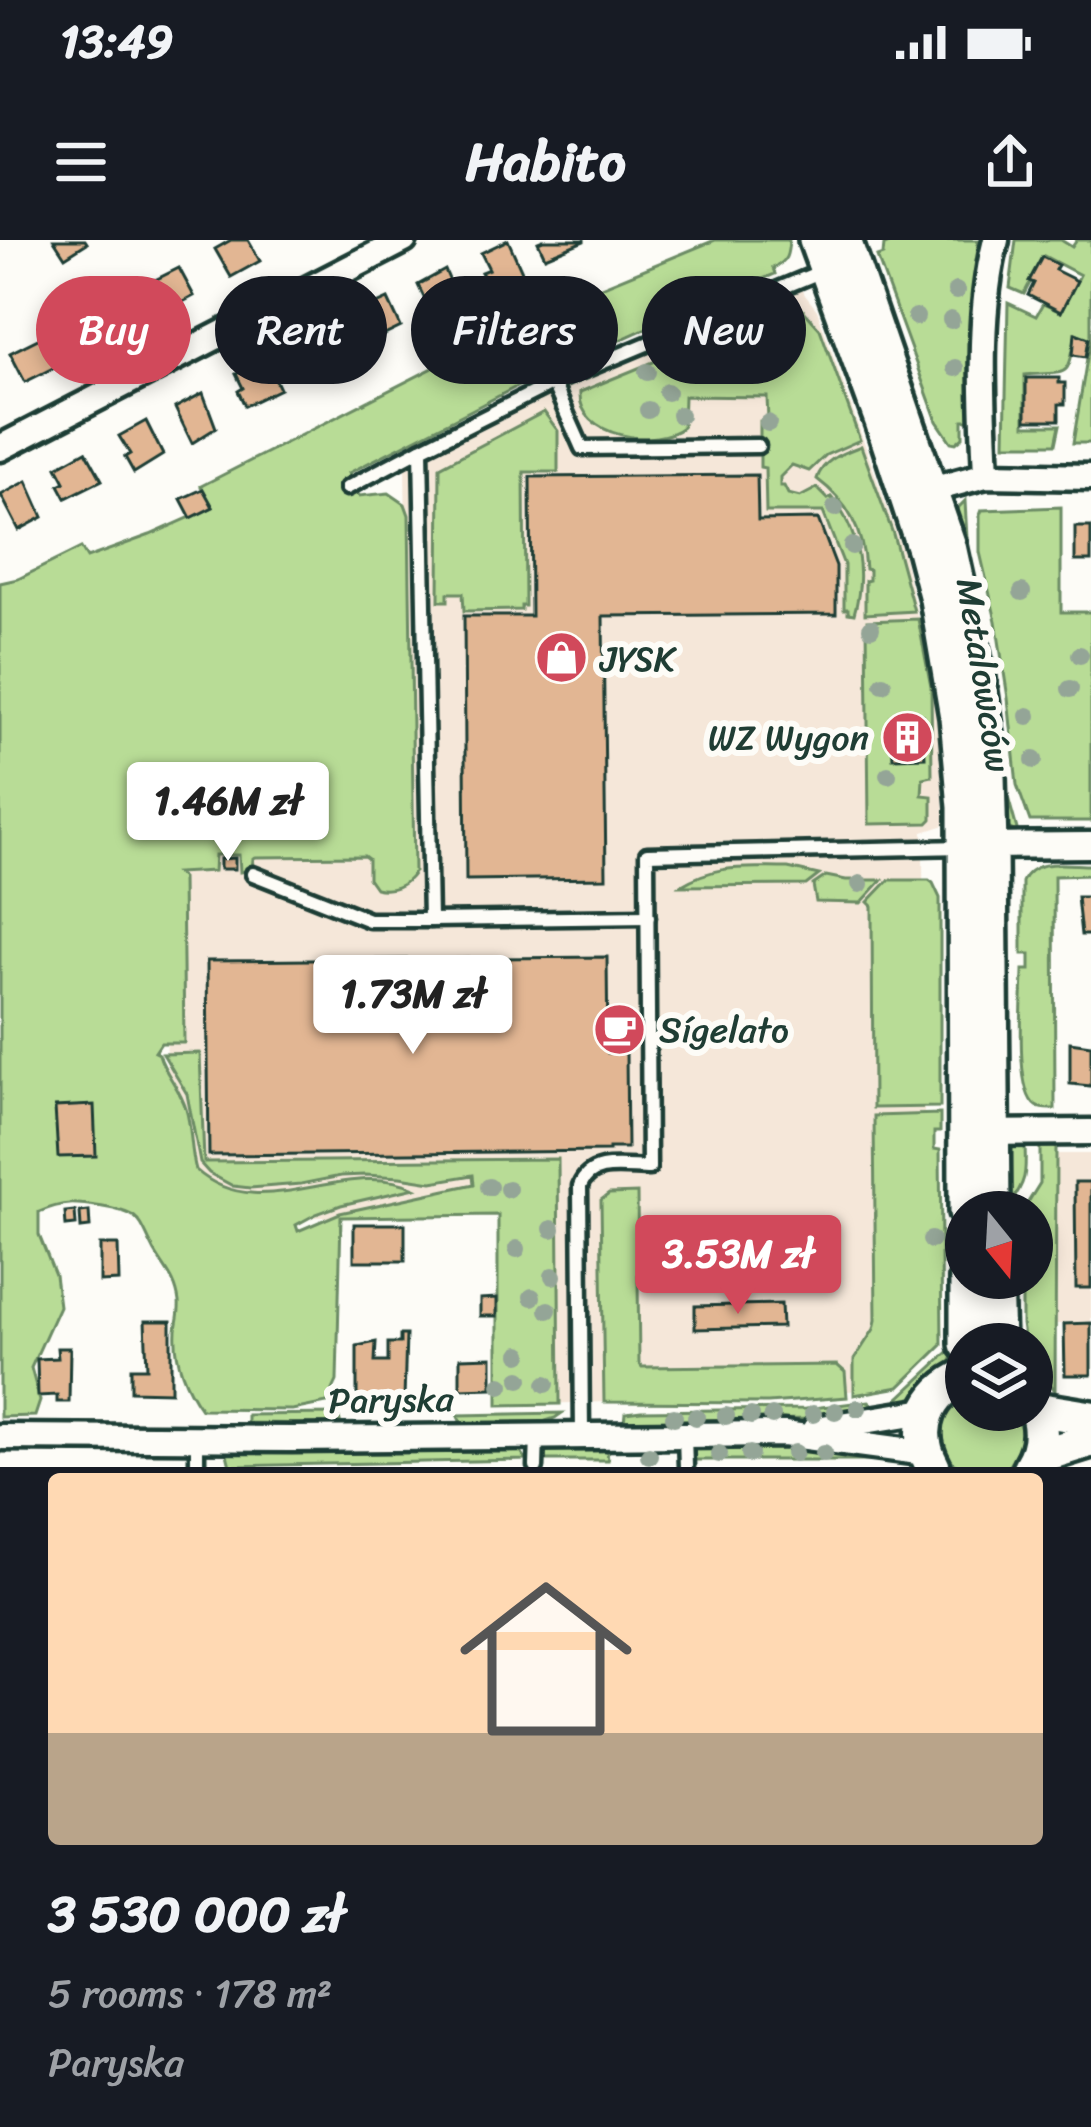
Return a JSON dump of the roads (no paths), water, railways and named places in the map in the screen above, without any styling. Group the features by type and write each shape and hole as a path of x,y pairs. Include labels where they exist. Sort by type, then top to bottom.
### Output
{"street":[{"path":"0,448 404,240"},
{"path":"986,475 985,331 992,244"},
{"name":"Metalowców","path":"834,252 919,493 949,546 987,741 978,846 979,1133 969,1191"},
{"path":"919,493 986,475 1091,477"},
{"path":"978,846 1091,845"},
{"path":"979,1133 1091,1132"},
{"name":"Metalowców","path":"979,1133 989,1191"},
{"path":"929,1460 922,1432 926,1411 945,1387"},
{"path":"1053,1410 1091,1418"},
{"name":"Paryska","path":"0,1437 784,1434 926,1411"},
{"path":"1033,1462 1041,1431"},
{"name":"Paryska","path":"784,1434 929,1460"},
{"path":"1033,1462 1091,1440"}],"lane":[{"path":"618,353 834,252"},
{"path":"347,488 551,384"},
{"path":"553,384 582,448 758,446"},
{"path":"421,448 430,920"},
{"path":"582,1436 580,1186 592,1169 649,1168 647,854 978,846"},
{"path":"253,874 369,920 648,917"},
{"path":"685,1436 686,1467"},
{"path":"536,1467 537,1437"},
{"path":"197,1438 197,1467"}],"place":[{"name":"JYSK","path":"561,658"},
{"name":"WZ Wygon","path":"908,737"},
{"name":"Sígelato","path":"620,1029"}]}
